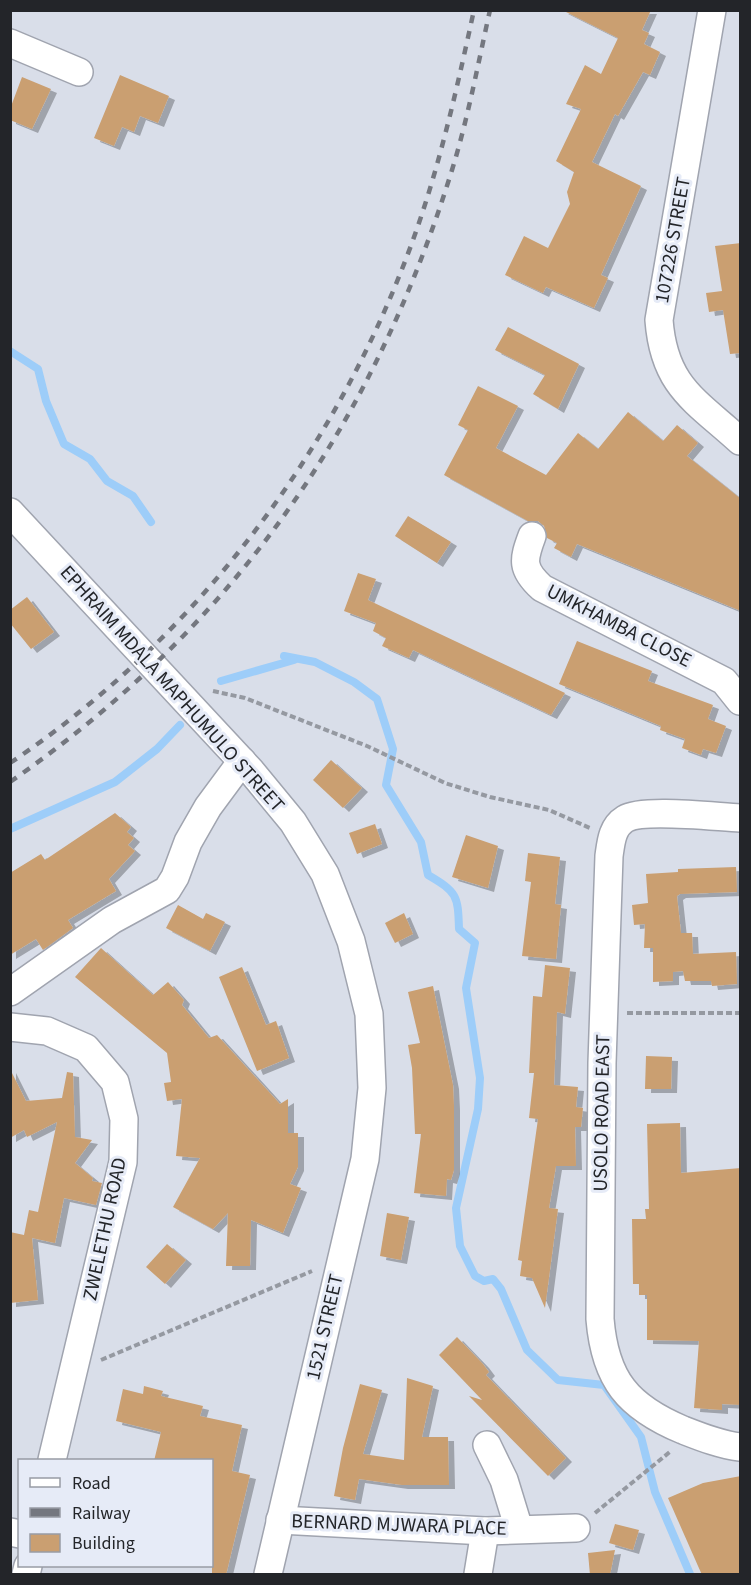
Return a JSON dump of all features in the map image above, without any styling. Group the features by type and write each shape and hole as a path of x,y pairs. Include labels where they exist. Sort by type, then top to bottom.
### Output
{"street":[{"name":"107226 STREET","path":"712,10 659,320 661,340 672,375 685,390 741,441"},
{"path":"10,43 79,72"},
{"name":"EPHRAIM MDALA MAPHUMULO STREET","path":"10,512 242,761 293,822 325,874 351,941 369,1014 372,1088 365,1159 341,1259"},
{"name":"UMKHAMBA CLOSE","path":"532,536 524,558 533,579 542,588 716,676 724,681 741,701"},
{"path":"10,992 39,974 112,920 167,890 193,834 242,761"},
{"path":"612,838 616,827 625,819 644,813 741,818"},
{"name":"USOLO ROAD EAST","path":"612,838 609,856 604,1013 602,1343 610,1366 625,1393 638,1407 652,1417 693,1434 741,1447"},
{"name":"ZWELETHU ROAD","path":"10,1027 47,1031 86,1048 115,1082 124,1119 123,1162 52,1459"},
{"name":"1521 STREET","path":"268,1575 341,1259"},
{"name":"BERNARD MJWARA PLACE","path":"487,1445 504,1480 519,1529"},
{"name":"BERNARD MJWARA PLACE","path":"280,1520 485,1532 576,1528"},
{"path":"478,1575 485,1532"}],"path":[{"path":"173,687 245,698 367,746 445,783 490,798 549,810 612,838"},
{"path":"604,1013 741,1013"},
{"name":"1521 STREET","path":"72,1372 341,1259"},
{"path":"576,1528 664,1457"}],"building":[{"path":"562,10 651,10 642,30 649,33 644,44 660,52 650,75 643,72 618,116 615,114 592,162 641,186 601,275 608,278 594,308 546,287 543,293 505,275 524,236 548,248 570,204 567,192 574,172 556,161 581,109 566,104 585,65 601,74 618,38"},
{"path":"120,75 169,96 158,123 140,116 134,132 122,127 114,146 94,138"},
{"path":"22,77 51,89 32,129 10,120 10,109"},
{"path":"741,243 741,353 730,354 723,310 709,312 706,293 722,291 715,246"},
{"path":"508,327 579,364 558,409 533,394 545,375 495,350"},
{"path":"478,386 518,406 496,448 546,475 578,433 598,449 628,412 663,441 677,425 698,443 687,456 741,499 741,611 577,544 571,557 554,548 557,543 547,538 544,526 538,521 528,521 444,475 468,430 458,425"},
{"path":"408,516 451,542 437,563 395,536"},
{"path":"358,573 376,579 368,600 565,693 551,715 413,650 409,658 382,646 386,638 373,631 376,623 344,611"},
{"path":"27,597 54,632 31,649 10,623 10,610"},
{"path":"577,641 652,671 648,681 713,705 708,719 726,726 716,753 703,749 701,755 682,748 685,739 660,730 661,726 559,684"},
{"path":"331,760 362,788 343,808 313,780"},
{"path":"115,813 131,827 127,832 134,838 128,845 135,851 109,879 116,891 68,920 73,928 43,950 36,939 10,955 10,873 41,854 45,860"},
{"path":"375,824 382,844 357,854 349,833"},
{"path":"466,835 498,846 488,888 452,877"},
{"path":"528,853 560,857 555,904 561,905 556,959 522,956 531,882 525,881"},
{"path":"736,867 737,892 677,896 681,933 692,933 693,954 736,952 737,984 712,986 711,981 685,981 683,971 673,972 673,981 653,982 653,948 644,948 645,924 634,925 632,905 648,903 646,874 678,872 678,869"},
{"path":"178,905 203,919 206,913 225,922 210,951 166,928"},
{"path":"404,913 413,934 395,943 385,923"},
{"path":"101,948 153,995 168,982 184,1000 182,1005 209,1038 217,1035 280,1104 288,1099 288,1133 298,1133 298,1167 290,1184 301,1188 283,1233 251,1220 250,1266 226,1266 228,1213 213,1229 173,1207 200,1158 176,1156 182,1099 167,1101 164,1083 171,1082 167,1053 75,977"},
{"path":"545,965 570,968 565,1014 557,1012 554,1085 578,1087 576,1107 583,1108 581,1127 575,1127 576,1166 556,1166 549,1208 558,1209 545,1308 532,1278 520,1276 522,1261 518,1260 538,1119 529,1118 534,1073 529,1073 533,996 542,997"},
{"path":"242,967 266,1025 276,1021 289,1058 257,1071 219,977"},
{"path":"433,986 453,1085 454,1170 451,1180 447,1179 446,1196 414,1193 421,1134 415,1134 412,1068 408,1045 420,1043 408,992"},
{"path":"646,1056 672,1057 671,1089 645,1089"},
{"path":"10,1069 26,1101 62,1098 67,1072 73,1073 75,1137 92,1140 75,1163 93,1178 92,1181 102,1183 96,1205 64,1198 55,1243 32,1238 38,1300 10,1303 10,1232 24,1235 29,1210 38,1212 57,1122 27,1137 24,1130 10,1138"},
{"path":"680,1123 681,1173 741,1168 741,1405 722,1404 722,1410 694,1408 699,1341 647,1340 647,1295 639,1295 639,1284 633,1284 632,1219 646,1219 645,1209 649,1209 647,1124"},
{"path":"387,1213 409,1217 401,1260 380,1256"},
{"path":"167,1244 186,1260 165,1284 146,1267"},
{"path":"457,1337 483,1364 489,1372 486,1375 566,1458 548,1476 469,1396 482,1400 439,1355"},
{"path":"407,1378 433,1386 422,1437 448,1437 449,1485 402,1485 359,1479 355,1500 334,1496 343,1448 360,1384 382,1390 363,1454 404,1460"},
{"path":"144,1386 163,1391 161,1396 203,1406 200,1416 242,1425 232,1471 250,1475 226,1575 212,1575 213,1459 154,1459 161,1432 116,1421 123,1389 143,1394"},
{"path":"741,1476 741,1575 702,1575 668,1498 703,1483"},
{"path":"615,1524 639,1530 633,1550 609,1543"},
{"path":"615,1550 610,1575 590,1575 588,1553"}],"waterway":[{"path":"10,351 38,369 46,401 64,444 90,459 107,481 133,496 151,522"},
{"path":"284,656 315,662 354,682 377,699 393,749 386,785 421,842 428,875 445,886 454,896 458,909 459,929 475,943 466,988 480,1078 478,1109 456,1208 460,1246 475,1276 484,1281 493,1279 501,1289 527,1350 558,1380 604,1385 641,1437 655,1492 690,1574"},
{"path":"221,681 294,660"},
{"path":"10,829 115,782 157,749 180,725"}],"railway":[{"path":"10,763 78,713 141,658 200,598 253,533 301,465 344,393 382,318 413,240 440,155 474,10"},
{"path":"10,782 90,722 162,657 227,588 285,515 336,436 381,353 419,264 458,150 490,10"}]}
